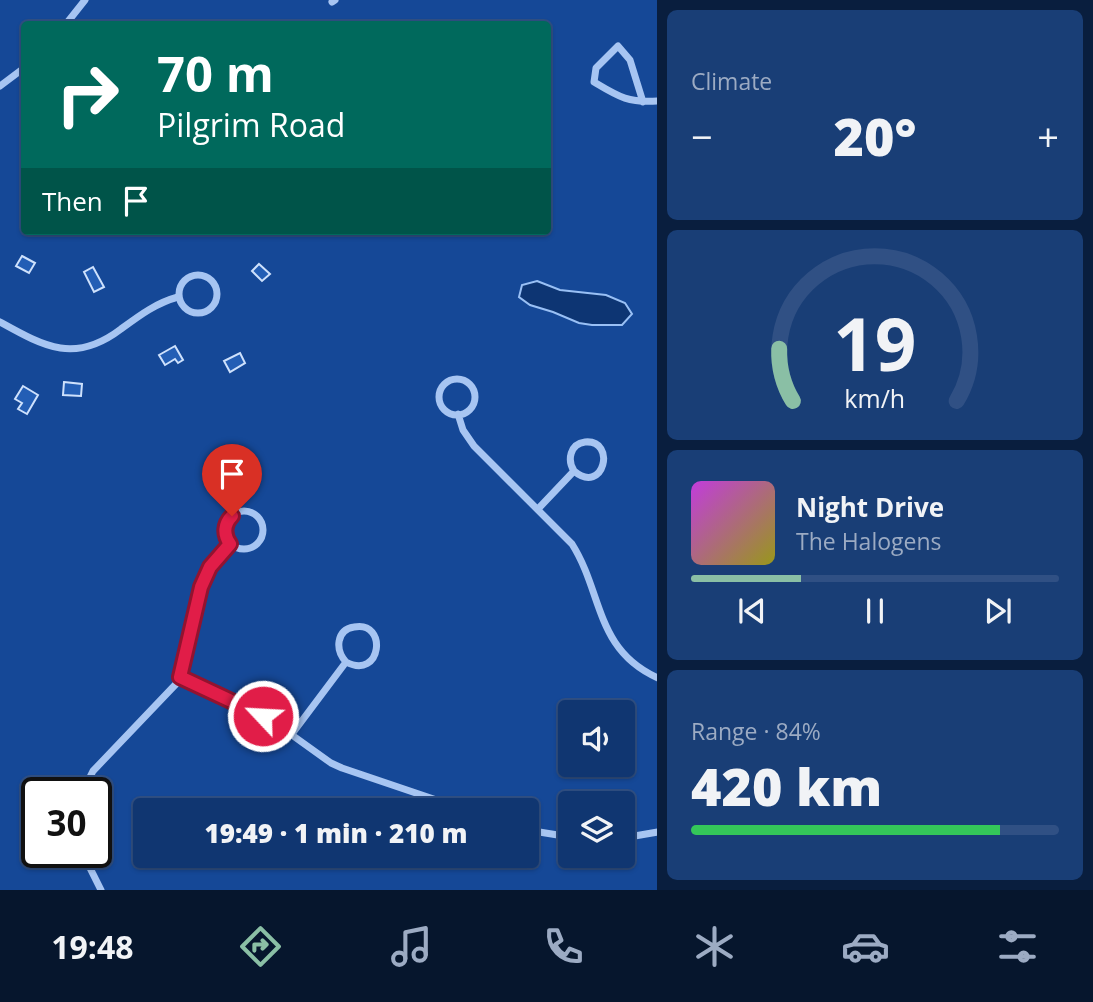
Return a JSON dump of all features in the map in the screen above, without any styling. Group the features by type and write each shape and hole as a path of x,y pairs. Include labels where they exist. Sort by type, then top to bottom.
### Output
{"street":[{"path":"68,21 85,0"},
{"path":"643,102 630,60 618,46 596,68 594,82 621,98 643,102 657,102"},
{"path":"0,86 21,70"},
{"path":"194,275 206,277 213,282 216,290 213,306 199,314 187,310 178,297 181,284 194,275"},
{"path":"0,321 50,346 80,348 100,342 151,307 178,297"},
{"path":"457,379 467,383 474,395 470,408 457,414 446,411 439,397 440,389 446,383 457,379"},
{"path":"457,414 470,441 564,535 578,553 613,640 630,660 657,678"},
{"path":"587,442 600,448 604,461 598,474 584,477 574,471 570,456 576,446 587,442"},
{"path":"538,509 574,471"},
{"path":"247,512 257,517 262,531 255,545 244,549 230,544 225,529 232,516 247,512"},
{"path":"90,777 171,691 180,677 201,587 210,567 230,544"},
{"path":"357,626 371,631 377,646 374,657 361,666 346,662 338,648 343,633 357,626"},
{"path":"292,734 346,662"},
{"path":"180,677 271,720 331,763 431,798"},
{"path":"539,832 558,835"},
{"path":"635,836 657,832"},
{"path":"90,868 101,890"}],"shaded area":[{"path":"537,281 560,290 606,295 625,303 632,314 622,325 579,323 530,305 519,297 522,285"}],"building":[{"path":"22,256 35,263 29,273 16,266"},
{"path":"259,264 270,274 262,281 252,271"},
{"path":"93,267 104,287 94,292 84,272"},
{"path":"175,346 183,360 178,363 175,359 165,365 159,355"},
{"path":"240,353 245,363 230,372 224,361"},
{"path":"64,382 82,384 81,396 63,395"},
{"path":"23,386 38,395 27,414 18,409 22,403 15,399"}],"route":[{"path":"232,516 225,529 230,544 210,567 197,597 180,677 263,716"}]}
